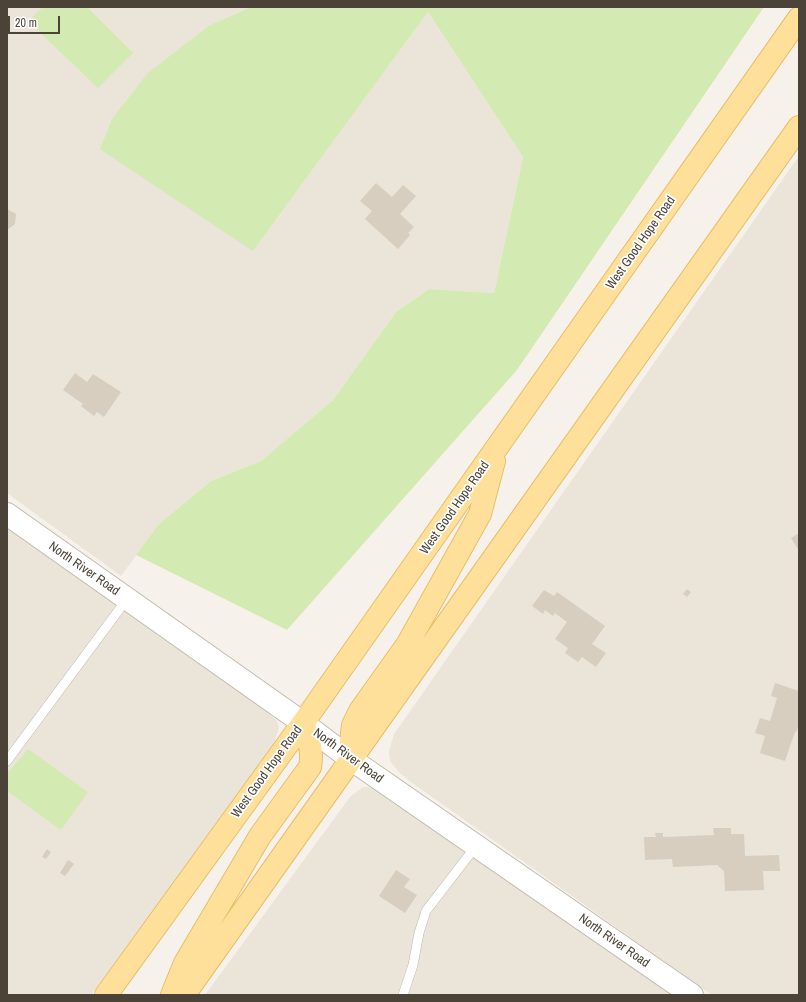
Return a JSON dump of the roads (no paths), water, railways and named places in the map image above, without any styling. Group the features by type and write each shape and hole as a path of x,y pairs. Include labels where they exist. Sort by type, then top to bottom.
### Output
{"main road":[{"name":"West Good Hope Road","path":"106,995 303,723 799,18"},
{"path":"184,995 352,760 799,127"},
{"path":"352,760 351,742 353,725 360,711 406,645 480,514 498,446"},
{"path":"172,995 185,963 260,836 310,767 312,755 309,739 303,723"}],"street":[{"name":"North River Road","path":"7,514 303,723 352,760 692,995"}],"lane":[{"path":"7,761 127,599"},
{"path":"403,995 413,965 418,933 426,911 476,846"}]}
